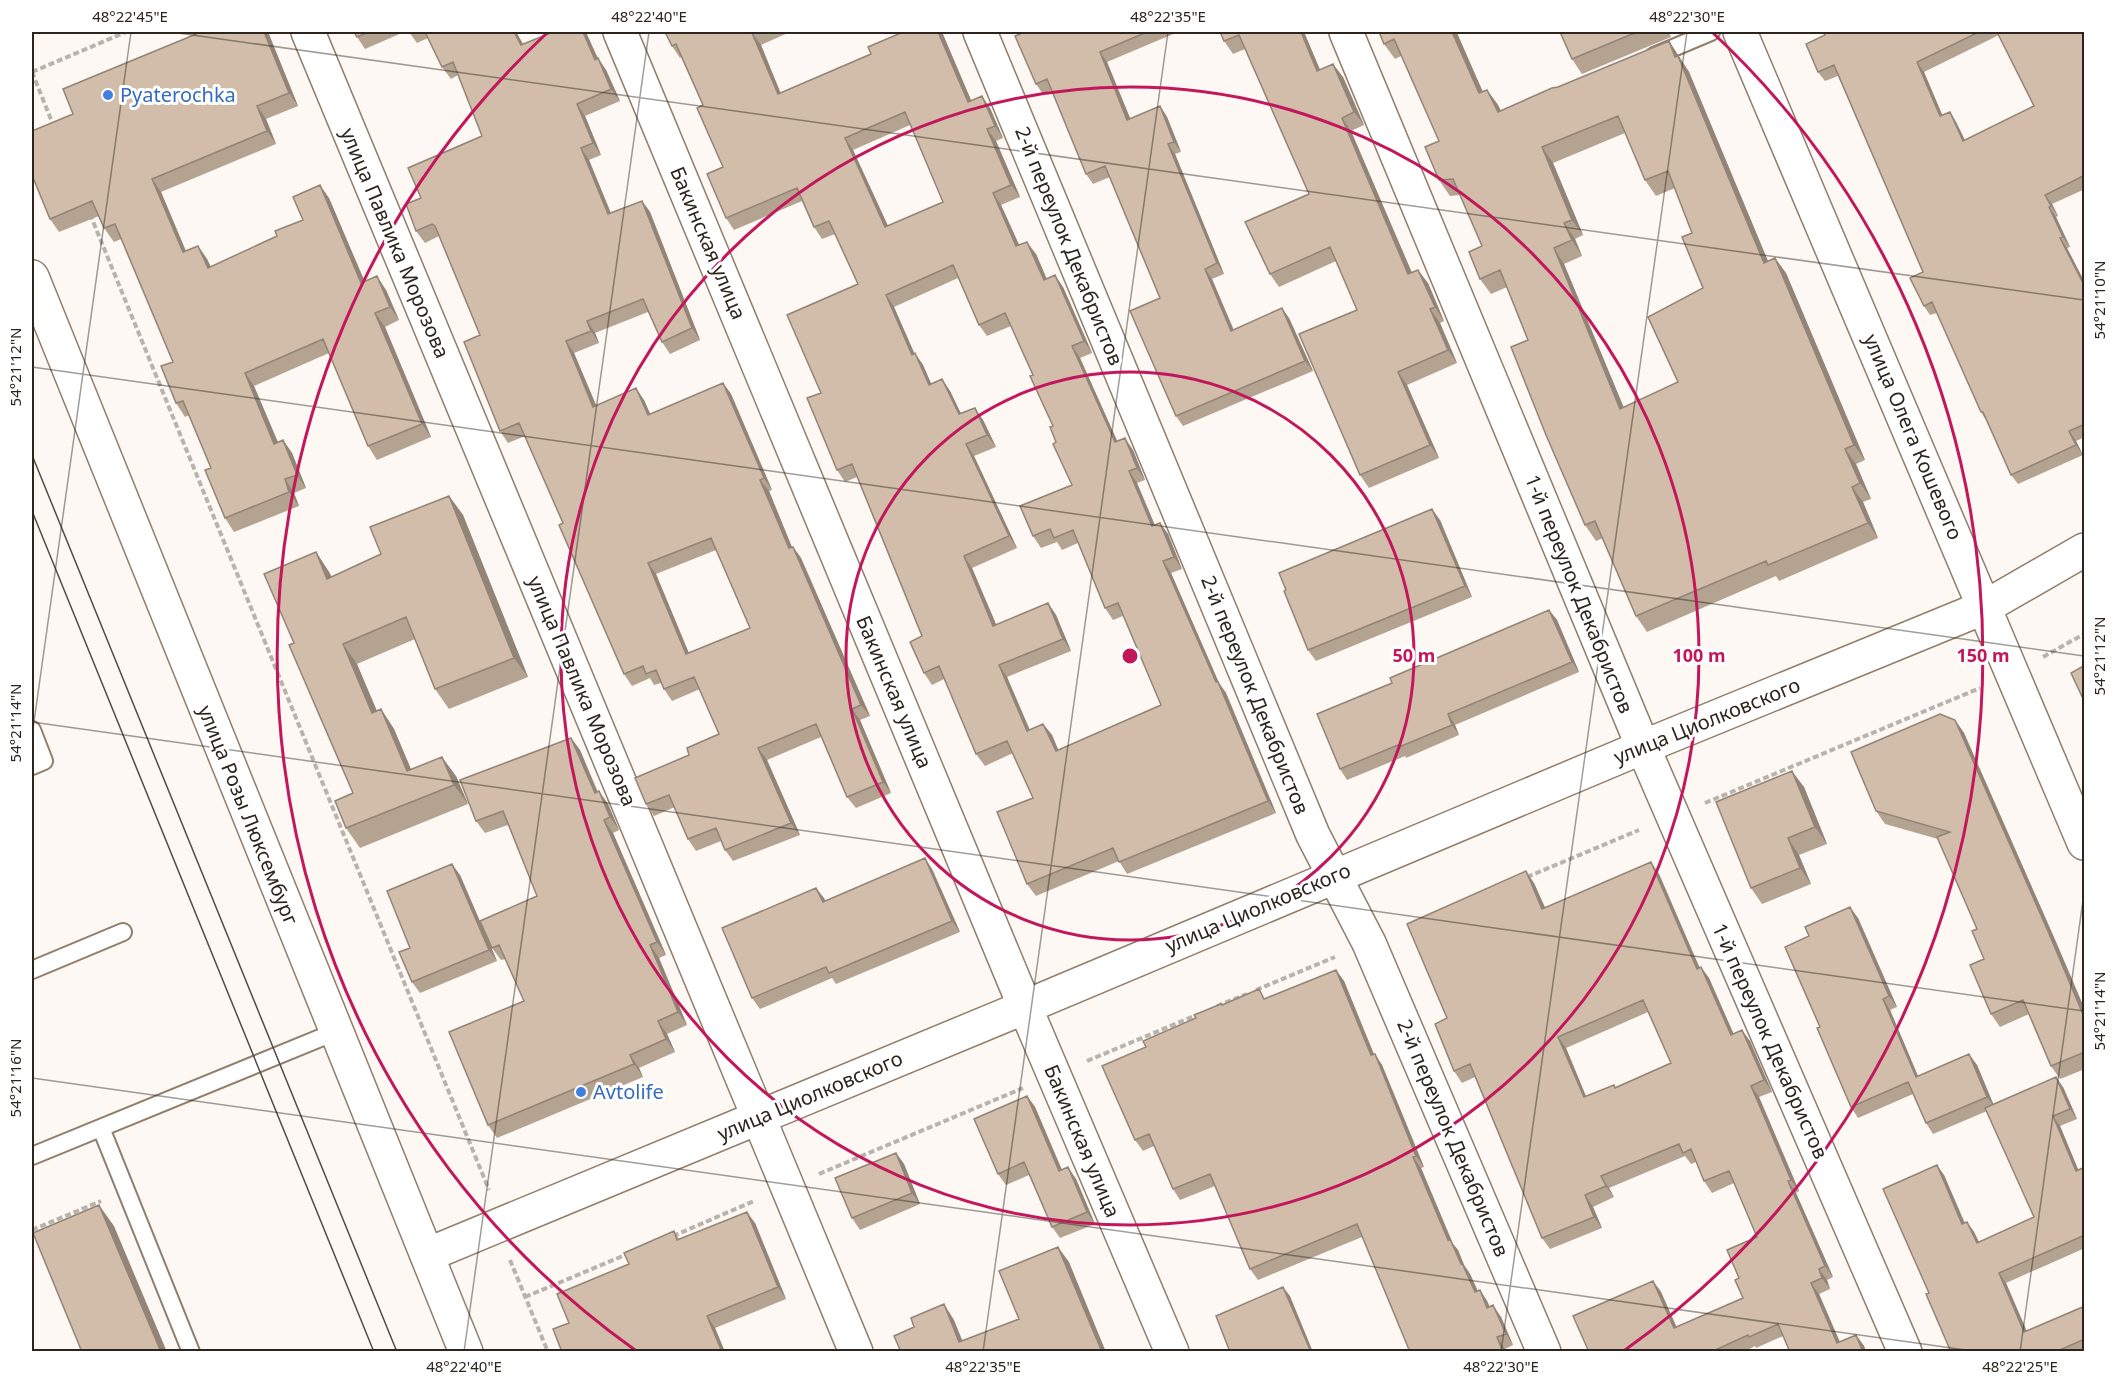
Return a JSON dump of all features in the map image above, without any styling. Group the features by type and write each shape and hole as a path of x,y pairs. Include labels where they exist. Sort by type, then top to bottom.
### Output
{"street":[{"name":"улица Павлика Морозова","path":"308,32 856,1352"},
{"name":"Бакинская улица","path":"620,32 1024,1007 1172,1352"},
{"name":"2-й переулок Декабристов","path":"980,32 1313,835 1369,943 1544,1352"},
{"name":"1-й переулок Декабристов","path":"1347,32 1642,747 1905,1352"},
{"name":"улица Олега Кошевого","path":"1740,32 2085,843"},
{"name":"улица Розы Люксембург","path":"32,277 466,1352"},
{"name":"улица Циолковского","path":"427,1255 1642,747 1985,607 2085,550"}],"lane":[{"path":"1640,61 1712,32"},
{"path":"32,730 44,761 32,766"},
{"path":"32,970 123,932"},
{"path":"32,1156 335,1032"},
{"path":"101,1128 191,1352"}],"path":[{"path":"58,135 32,72 126,32"},
{"path":"89,213 495,1204 505,1249 548,1352"},
{"path":"1520,880 2013,674 2085,634"},
{"path":"1217,1007 1369,943"},
{"path":"668,1238 1206,1011"},
{"path":"32,1230 126,1190"},
{"path":"525,1297 635,1251"}],"building":[{"path":"201,32 264,32 289,93 257,106 267,131 152,179 183,252 198,246 208,268 277,236 275,231 303,220 293,197 320,185 361,283 377,276 390,307 375,313 422,424 368,446 323,339 245,373 274,444 283,440 297,475 285,479 289,492 225,518 205,470 211,468 183,401 176,403 161,366 173,362 115,224 104,228 92,201 50,219 32,175 32,131 73,114 63,89"},
{"path":"354,32 369,32 357,37"},
{"path":"425,32 514,32 521,45 553,32 583,32 595,60 598,58 611,89 577,104 593,143 581,148 608,214 642,201 692,328 662,342 643,299 587,321 591,331 566,341 593,407 636,388 648,415 723,383 764,478 760,480 789,548 793,547 861,705 852,709 883,782 847,797 816,724 758,748 791,823 725,850 716,828 688,839 669,795 646,804 635,778 689,755 687,748 719,734 694,677 664,689 656,670 646,674 643,666 624,674 559,525 563,523 519,423 500,431 464,342 480,335 435,226 432,224 416,231 406,204 421,198 408,168 482,136 453,62 442,67","holes":["711,538 750,628 686,654 648,563"]},
{"path":"665,32 756,32 752,33 778,94 871,54 868,47 903,32 938,32 968,102 982,96 995,126 987,129 1011,185 993,193 1016,246 1027,242 1044,280 1055,275 1084,341 1072,346 1115,442 1125,438 1137,468 1129,471 1152,526 1160,523 1174,557 1163,561 1216,682 1218,682 1268,801 1119,862 1113,848 1027,884 997,812 1033,798 1007,741 976,754 939,666 924,673 910,642 922,636 852,464 837,470 807,398 821,393 787,315 858,284 829,221 814,227 797,188 726,218 707,174 723,167 697,108 703,105 676,44 672,46","holes":["905,112 943,202 885,227 845,138","953,265 979,325 1005,313 1053,426 1050,427 1056,442 1053,444 1072,485 1020,506 1033,536 1050,529 1054,538 1073,530 1105,608 1118,603 1161,705 1056,751 1043,724 1027,731 999,665 1063,639 1048,603 993,626 964,556 1009,536 966,444 987,435 975,408 959,414 942,379 929,385 915,353 912,355 886,295"]},
{"path":"1025,32 1147,32 1100,52 1127,120 1160,106 1174,142 1168,144 1217,263 1205,269 1231,331 1282,308 1305,361 1176,416 1130,311 1160,298 1105,166 1086,174 1047,79 1036,84 1015,36"},
{"path":"1220,32 1301,32 1317,71 1333,64 1354,112 1342,118 1408,274 1418,270 1435,307 1430,309 1448,350 1398,372 1430,445 1360,475 1299,334 1357,310 1330,247 1270,274 1245,222 1309,194 1239,35 1224,41"},
{"path":"1379,32 1452,32 1479,93 1487,90 1498,112 1669,41 1675,57 1678,56 1764,263 1775,258 1854,445 1845,449 1860,483 1852,487 1868,523 1768,565 1766,561 1636,616 1595,521 1585,525 1511,347 1528,340 1500,270 1480,279 1469,252 1482,246 1453,179 1439,180 1425,147 1439,141 1394,39 1384,44","holes":["1618,116 1645,180 1668,171 1692,233 1682,237 1703,288 1648,317 1678,382 1620,409 1554,248 1572,240 1564,223 1572,220 1542,147"]},
{"path":"1560,32 1637,32 1572,59"},
{"path":"1823,32 1979,32 1917,62 1940,116 1950,112 1963,141 2034,106 1997,32 2085,32 2085,175 2045,195 2063,237 2060,238 2085,287 2085,424 2069,431 2076,445 2011,475 1932,302 1924,306 1910,278 1923,272 1834,65 1818,72 1806,44 1825,35"},
{"path":"449,496 514,658 435,689 406,617 343,644 372,713 381,709 407,771 442,757 454,785 346,828 335,801 353,793 289,645 294,643 264,574 316,552 327,579 381,554 370,527"},
{"path":"1432,509 1465,586 1308,650 1279,573"},
{"path":"1549,610 1572,662 1448,714 1452,725 1340,769 1317,714 1392,683 1390,678"},
{"path":"2085,665 2085,703 2071,673"},
{"path":"1940,714 1955,720 2085,1019 2085,1052 2051,1066 2023,1000 1991,1014 1970,965 1984,959 1972,931 1977,929 1937,837 1950,832 1876,811 1851,752"},
{"path":"571,738 595,793 599,791 610,817 604,820 657,942 650,945 678,1012 658,1021 666,1039 630,1055 634,1064 488,1125 449,1032 524,1001 499,945 492,948 480,921 537,896 503,811 476,821 460,780"},
{"path":"1792,771 1815,827 1788,838 1800,868 1751,888 1716,802"},
{"path":"925,858 952,921 829,973 826,967 752,998 722,928 816,888 823,902"},
{"path":"1651,862 1697,969 1701,967 1731,1035 1742,1030 1764,1080 1751,1086 1791,1180 1788,1181 1825,1266 1819,1269 1822,1278 1811,1283 1837,1343 1856,1335 1863,1352 1790,1352 1778,1324 1711,1352 1589,1352 1573,1316 1653,1281 1674,1328 1743,1298 1735,1280 1739,1278 1727,1250 1757,1237 1729,1171 1704,1181 1691,1149 1683,1153 1679,1144 1601,1176 1606,1186 1585,1195 1594,1217 1542,1238 1470,1064 1454,1071 1435,1024 1447,1018 1407,924 1526,871 1542,909","holes":["1643,1000 1671,1063 1615,1088 1614,1085 1584,1097 1558,1037"]},
{"path":"452,864 489,950 412,982 399,952 410,948 387,891"},
{"path":"1850,907 1889,996 1883,999 1916,1077 1969,1054 1987,1097 1926,1123 1908,1082 1851,1107 1817,1028 1820,1027 1785,947 1809,936 1805,927"},
{"path":"1336,970 1371,1055 1375,1054 1416,1156 1413,1157 1448,1240 1450,1239 1475,1292 1480,1290 1487,1308 1493,1305 1506,1334 1497,1337 1503,1352 1410,1352 1357,1224 1250,1269 1210,1174 1173,1189 1149,1134 1135,1140 1102,1066 1146,1047 1143,1041 1196,1018 1194,1015 1259,989 1264,999"},
{"path":"2056,1077 2070,1109 2053,1116 2076,1171 2085,1167 2085,1235 1999,1273 2024,1332 2085,1306 2085,1339 2055,1352 1951,1352 1926,1294 1929,1293 1883,1189 1937,1165 1962,1224 1967,1222 1977,1243 2034,1217 1985,1108"},
{"path":"1027,1096 1059,1171 1068,1167 1087,1212 1052,1227 1024,1162 998,1174 974,1119"},
{"path":"896,1153 912,1193 852,1218 835,1178"},
{"path":"99,1205 161,1352 82,1352 33,1233"},
{"path":"747,1212 778,1287 707,1316 722,1352 562,1352 553,1329 569,1323 557,1294 629,1264 624,1253 674,1231 677,1240"},
{"path":"1058,1247 1102,1352 901,1352 894,1336 914,1327 911,1318 944,1304 959,1342 1019,1319 999,1271"},
{"path":"1283,1287 1311,1352 1230,1352 1216,1316"}],"tram line":[{"path":"32,455 397,1352"},
{"path":"32,511 374,1352"}],"place":[{"name":"Pyaterochka","path":"108,95"},
{"name":"Avtolife","path":"581,1092"}]}
